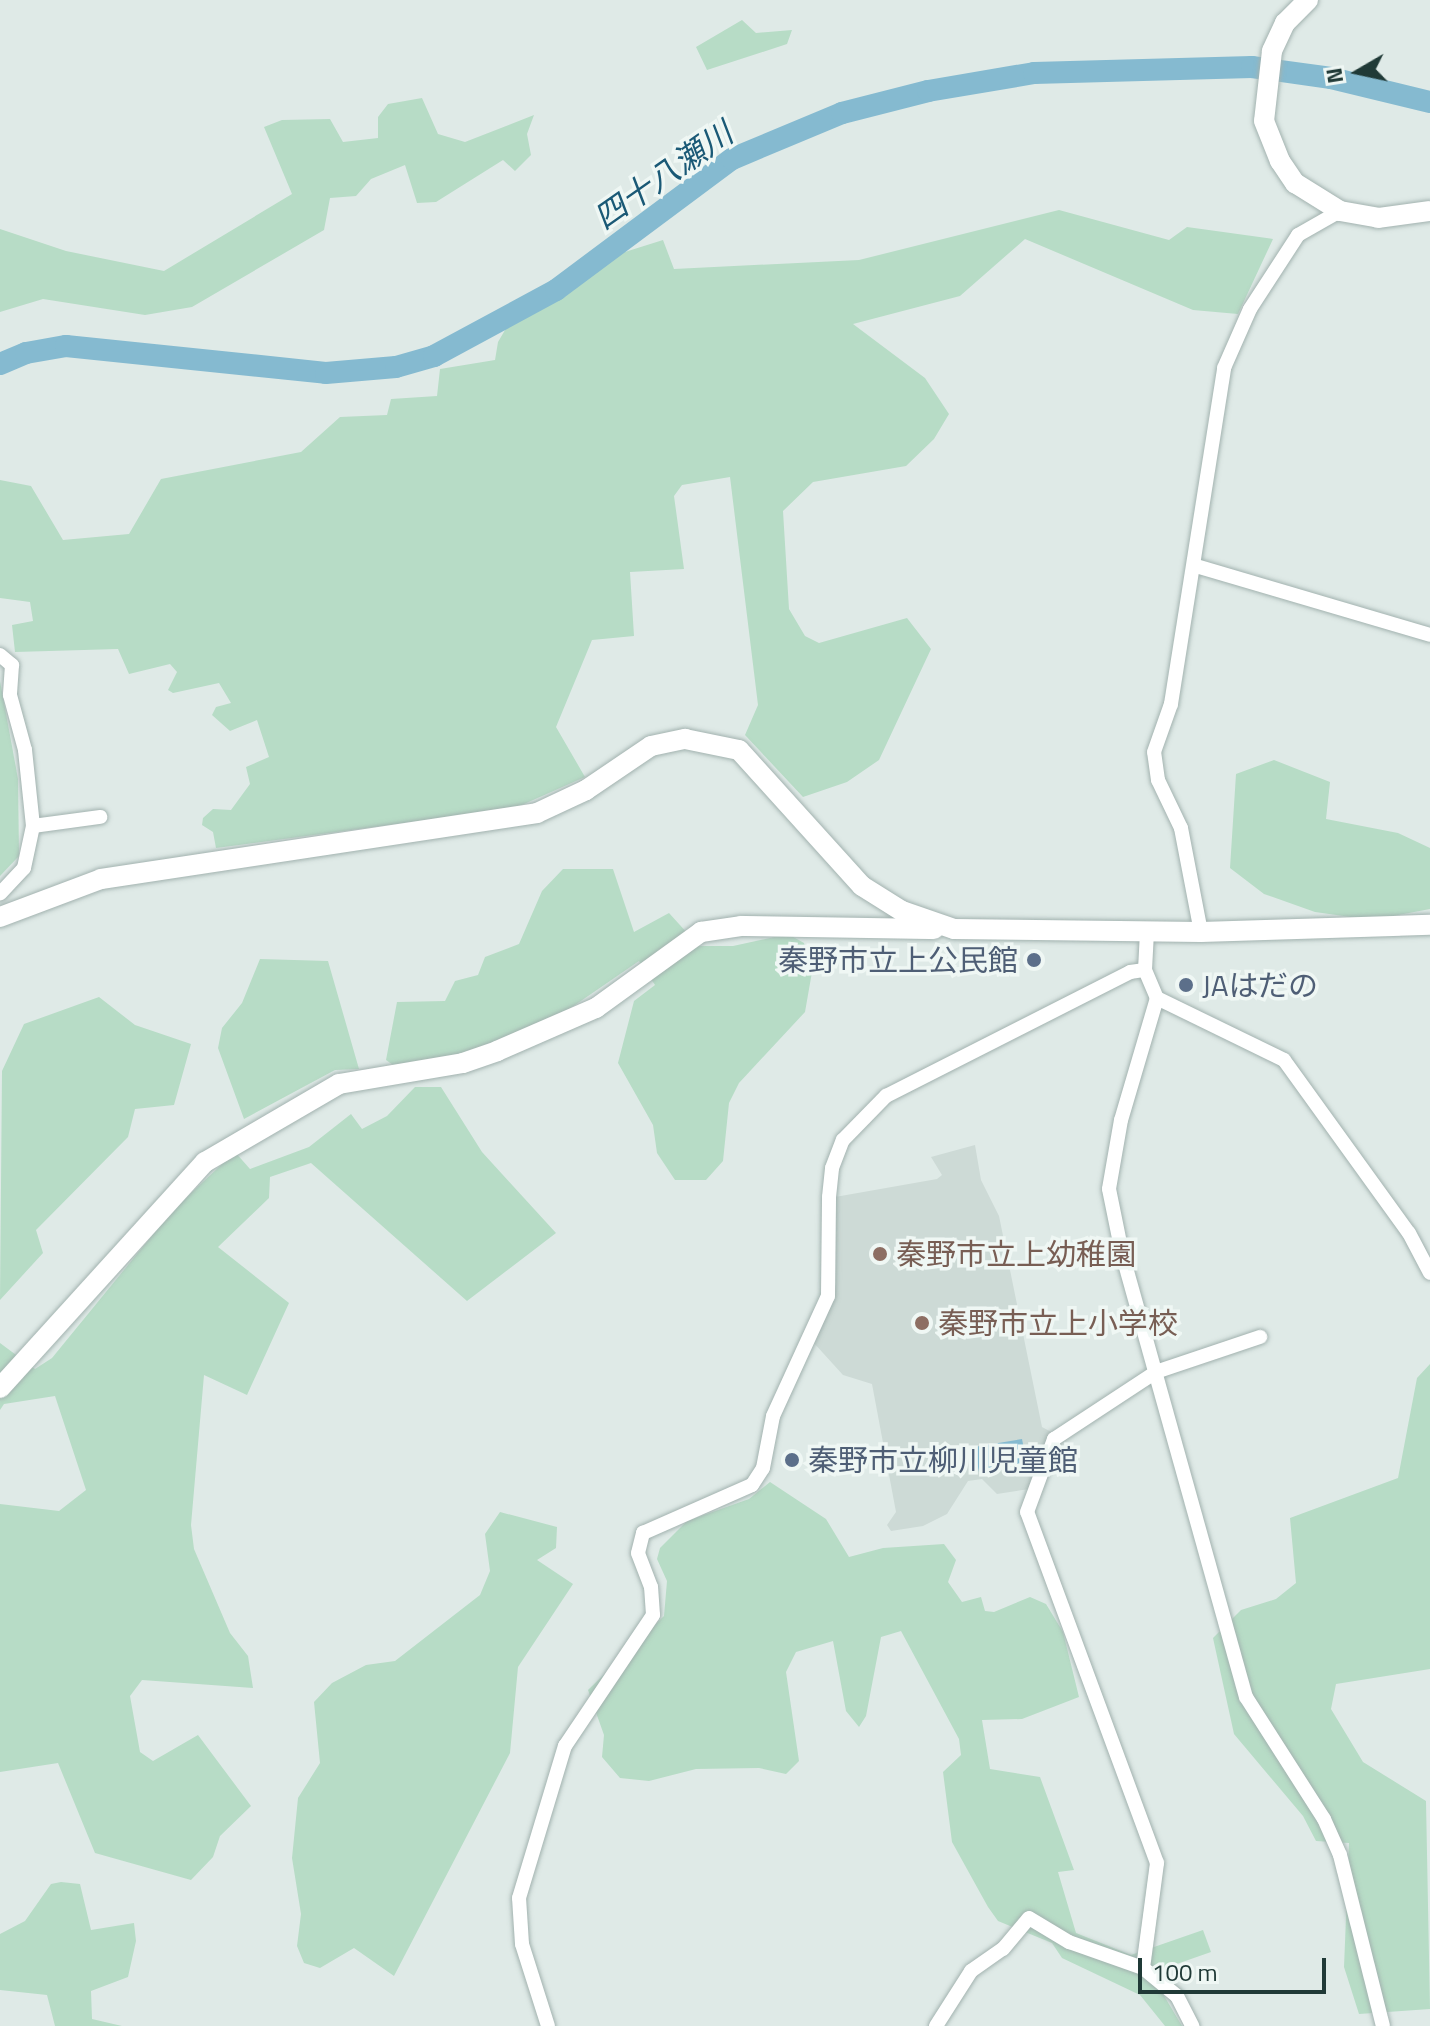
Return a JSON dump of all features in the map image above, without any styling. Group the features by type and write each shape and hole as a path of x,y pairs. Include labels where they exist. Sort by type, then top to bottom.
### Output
{"street":[{"path":"1308,0 1285,23 1272,51 1264,121 1280,161 1295,183 1340,211 1378,218 1430,211"},
{"path":"1201,932 1181,828 1158,780 1154,752 1171,704 1196,566 1224,368 1234,340 1298,235 1340,211"},
{"path":"1196,566 1430,635"},
{"path":"0,655 12,665 10,695 25,750 33,826 24,868 0,894"},
{"path":"0,917 101,879 537,813 586,790 651,746 685,739 739,750 862,886 902,911 954,929"},
{"path":"33,826 93,818 89,834"},
{"path":"0,1388 205,1162 339,1084 463,1063 596,1008 701,932 741,926 1201,932 1430,925"},
{"path":"1147,932 1145,970 1157,998 1121,1120 1109,1189 1246,1697 1324,1819 1340,1855 1383,2026"},
{"path":"548,2026 522,1944 519,1898 565,1746 653,1615 651,1587 638,1553 643,1533 752,1485 763,1468 773,1416 828,1296 829,1197 843,1140 886,1096 1130,972 1145,970"},
{"path":"1157,998 1284,1060 1409,1233 1430,1273"},
{"path":"1143,1968 1157,1863 1027,1512 1054,1439 1156,1372 1260,1337"},
{"path":"936,2026 971,1971 1003,1949 1029,1918 1069,1942 1143,1968 1177,1996 1192,2026"}],"shaded area":[{"name":"秦野市立上小学校","path":"975,1145 981,1180 999,1216 1042,1427 1055,1434 1029,1489 997,1494 982,1479 968,1481 947,1514 923,1526 891,1531 887,1525 896,1512 872,1384 843,1375 813,1342 836,1284 835,1197 937,1179 942,1175 931,1157"}],"green space":[{"path":"742,20 756,33 792,30 787,44 707,70 696,47"},
{"path":"422,98 438,134 465,142 534,115 527,134 531,155 515,171 503,160 436,202 417,203 405,165 371,179 356,196 330,198 324,230 192,307 145,315 43,299 0,312 0,229 66,251 164,271 292,194 264,127 282,120 330,119 343,142 378,138 378,117 388,104"},
{"path":"1059,210 1169,240 1187,227 1273,239 1238,314 1193,310 1025,239 960,296 853,324 925,378 949,414 934,439 906,466 813,482 783,511 789,609 805,636 819,643 907,618 931,649 879,760 847,782 803,797 745,735 758,705 730,477 682,485 674,496 684,569 630,572 634,636 592,640 556,727 585,777 515,808 216,848 213,832 202,825 203,818 213,809 231,810 250,784 246,767 269,757 257,720 230,731 212,715 216,707 231,703 219,683 173,693 168,690 177,672 170,664 129,674 118,649 15,652 12,625 33,621 30,602 0,598 0,480 31,486 63,540 129,534 161,479 301,452 340,417 387,415 391,399 437,396 440,369 495,360 498,342 508,325 544,308 609,257 663,240 674,269 859,260"},
{"path":"0,681 18,779 19,856 0,876"},
{"path":"1274,760 1330,782 1326,819 1398,833 1430,848 1430,909 1372,920 1315,912 1264,894 1230,868 1236,774"},
{"path":"563,869 613,869 634,932 669,913 699,946 733,946 788,934 804,943 812,972 805,1012 739,1083 729,1103 723,1161 706,1180 675,1180 657,1153 653,1125 618,1063 634,1001 655,985 639,961 559,1016 469,1052 396,1067 386,1060 397,1002 445,1001 455,981 478,975 485,957 519,944 542,891"},
{"path":"260,959 328,961 359,1069 335,1070 244,1119 218,1048 222,1028 242,1003"},
{"path":"99,997 135,1025 191,1044 174,1105 135,1109 128,1137 36,1230 43,1253 0,1300 2,1071 24,1024"},
{"path":"415,1087 441,1087 482,1152 556,1233 467,1301 311,1163 270,1177 269,1198 218,1247 289,1303 247,1395 204,1375 191,1525 194,1549 230,1633 248,1656 253,1688 142,1680 130,1696 140,1752 153,1761 198,1735 251,1806 220,1836 213,1857 191,1880 95,1853 58,1763 0,1772 0,1504 59,1511 86,1490 55,1396 4,1404 0,1410 0,1343 35,1369 52,1358 173,1210 235,1152 250,1169 309,1147 351,1114 362,1129 387,1116"},
{"path":"1430,1364 1430,1669 1336,1684 1331,1709 1363,1762 1426,1801 1430,2009 1359,2014 1344,1967 1349,1843 1316,1841 1303,1816 1234,1734 1213,1638 1241,1610 1276,1599 1296,1583 1290,1518 1398,1478 1417,1378"},
{"path":"770,1482 826,1519 849,1557 883,1548 944,1544 956,1560 948,1582 962,1602 981,1597 985,1611 994,1612 1030,1597 1046,1604 1063,1632 1079,1697 1022,1719 982,1720 990,1769 1040,1777 1074,1870 1058,1872 1076,1933 1131,1955 1203,1930 1211,1952 1171,1966 1160,1989 1182,2026 1165,2026 1140,1995 1062,1958 1052,1943 998,1921 988,1907 952,1842 943,1772 961,1755 959,1739 901,1631 881,1637 866,1716 859,1727 846,1711 833,1641 796,1652 786,1672 799,1761 786,1774 759,1768 696,1769 649,1781 620,1778 602,1757 604,1735 588,1690 664,1616 667,1581 657,1559 660,1548 687,1521 749,1499"},
{"path":"500,1512 557,1527 556,1548 537,1560 573,1584 518,1667 510,1753 394,1976 354,1948 320,1968 304,1963 297,1946 301,1914 292,1858 298,1798 320,1763 314,1702 332,1683 366,1665 395,1661 480,1595 490,1571 485,1534"},
{"path":"51,1884 80,1884 91,1930 134,1923 136,1941 128,1977 91,1991 92,2019 122,2026 55,2026 47,1995 0,1990 0,1934 25,1921"}],"water":[{"path":"1022,1439 1027,1464 979,1472 974,1447"}],"waterway":[{"name":"四十八瀬川","path":"0,364 26,353 66,346 326,373 396,367 434,356 556,290 732,159 842,113 928,91 1034,73 1252,67 1331,78 1430,102"}],"place":[{"name":"秦野市立上公民館","path":"1034,960"},
{"name":"JAはだの","path":"1186,985"},
{"name":"秦野市立上幼稚園","path":"880,1254"},
{"name":"秦野市立上小学校","path":"922,1323"},
{"name":"秦野市立柳川児童館","path":"792,1460"}]}
